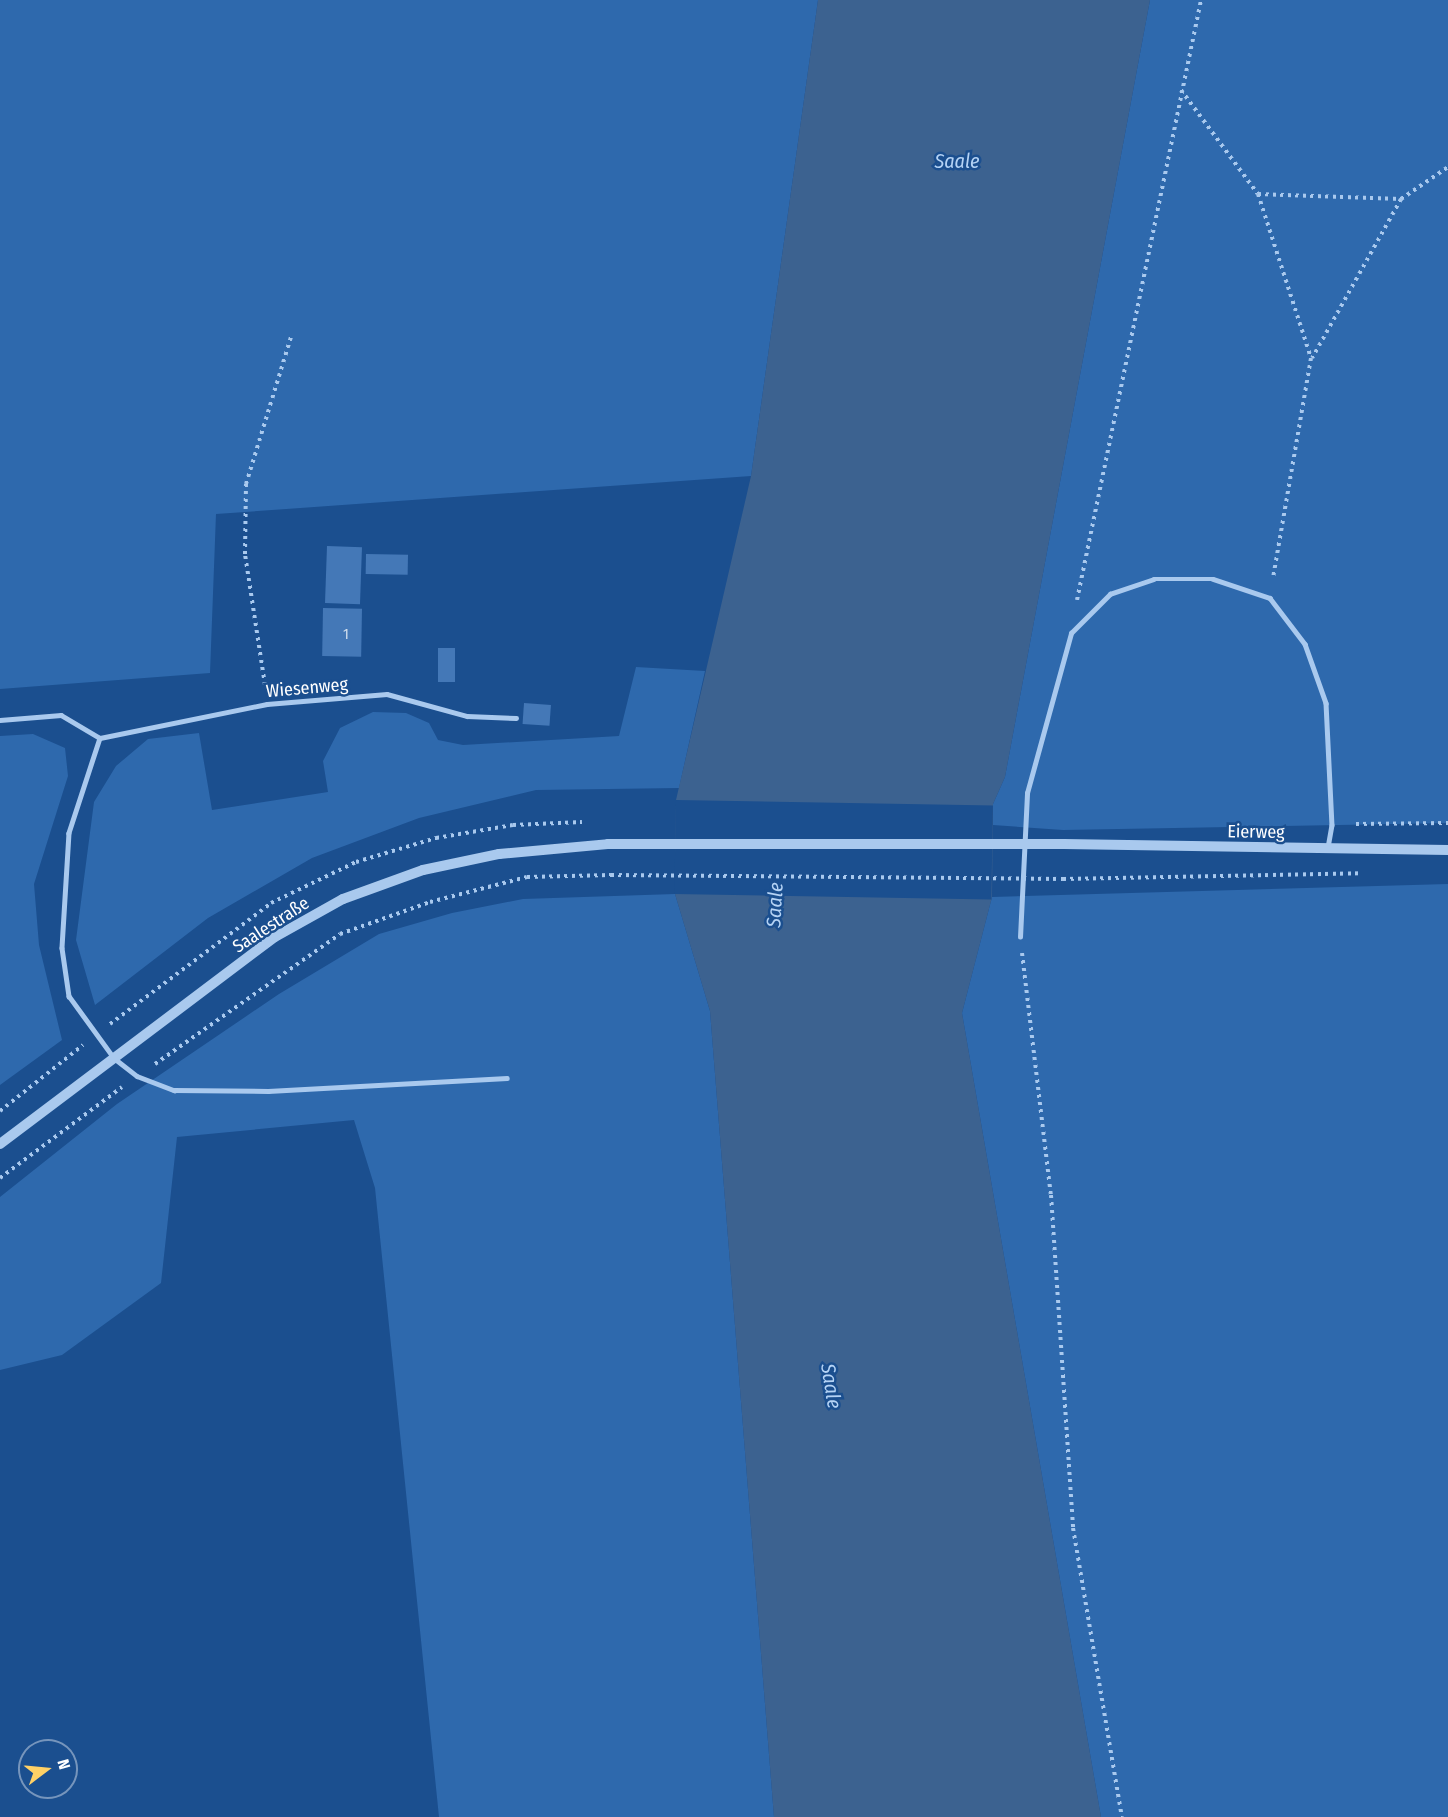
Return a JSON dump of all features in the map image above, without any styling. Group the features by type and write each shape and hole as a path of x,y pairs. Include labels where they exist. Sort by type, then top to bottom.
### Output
{"street":[{"name":"Eierweg","path":"608,844 1064,844 1328,850 1448,850"},
{"name":"Saalestraße","path":"0,1144 275,937 344,899 423,870 499,854 608,844"}],"lane":[{"path":"1020,937 1027,793 1071,633 1110,594 1154,579 1214,579 1270,598 1305,644 1326,703 1332,825 1328,850"},
{"name":"Wiesenweg","path":"100,738 267,704 387,694 467,716 516,718"},
{"path":"0,720 61,715 100,738 69,833 62,948 69,996 114,1058 137,1077 174,1090 268,1091 507,1078"}],"path":[{"path":"1071,633 1201,0"},
{"path":"1181,89 1258,194 1311,358"},
{"path":"1270,598 1311,358 1401,199 1448,167"},
{"path":"1258,194 1401,199"},
{"path":"267,704 245,554 246,484 292,334"},
{"path":"0,1178 137,1077 340,934 430,902 527,877 611,875 1063,879 1370,873"},
{"path":"1020,937 1051,1195 1073,1528 1122,1817"}],"shaded area":[{"path":"0,0 818,0 751,476 216,514 210,673 0,689"},
{"path":"1150,0 1448,0 1448,823 1063,830 993,825 993,804 1005,777"},
{"path":"636,667 705,671 679,788 536,790 419,818 312,858 208,918 95,1005 76,940 94,802 116,766 148,739 199,733 212,810 328,792 323,761 340,728 373,712 406,713 429,723 438,740 463,745 619,736"},
{"path":"33,734 65,748 68,776 34,884 39,945 62,1040 0,1085 0,736"},
{"path":"1448,884 1448,1817 1101,1817 962,1013 992,897"},
{"path":"675,894 710,1011 774,1817 439,1817 375,1188 354,1120 177,1137 161,1283 62,1355 0,1370 0,1197 117,1104 279,994 379,934 452,913 523,899"}],"water":[{"name":"Saale","path":"818,0 1150,0 1005,777 993,804 992,897 962,1013 1101,1817 774,1817 710,1011 675,894 676,800 751,476"}],"pier":[{"path":"676,800 993,806 991,900 674,894"}],"building":[{"path":"327,546 362,547 360,604 325,603"},
{"path":"366,554 408,555 408,575 366,574"},
{"path":"323,608 362,609 361,657 322,656"},
{"path":"438,648 455,648 455,682 438,682"},
{"path":"524,703 551,705 549,726 523,724"}]}
